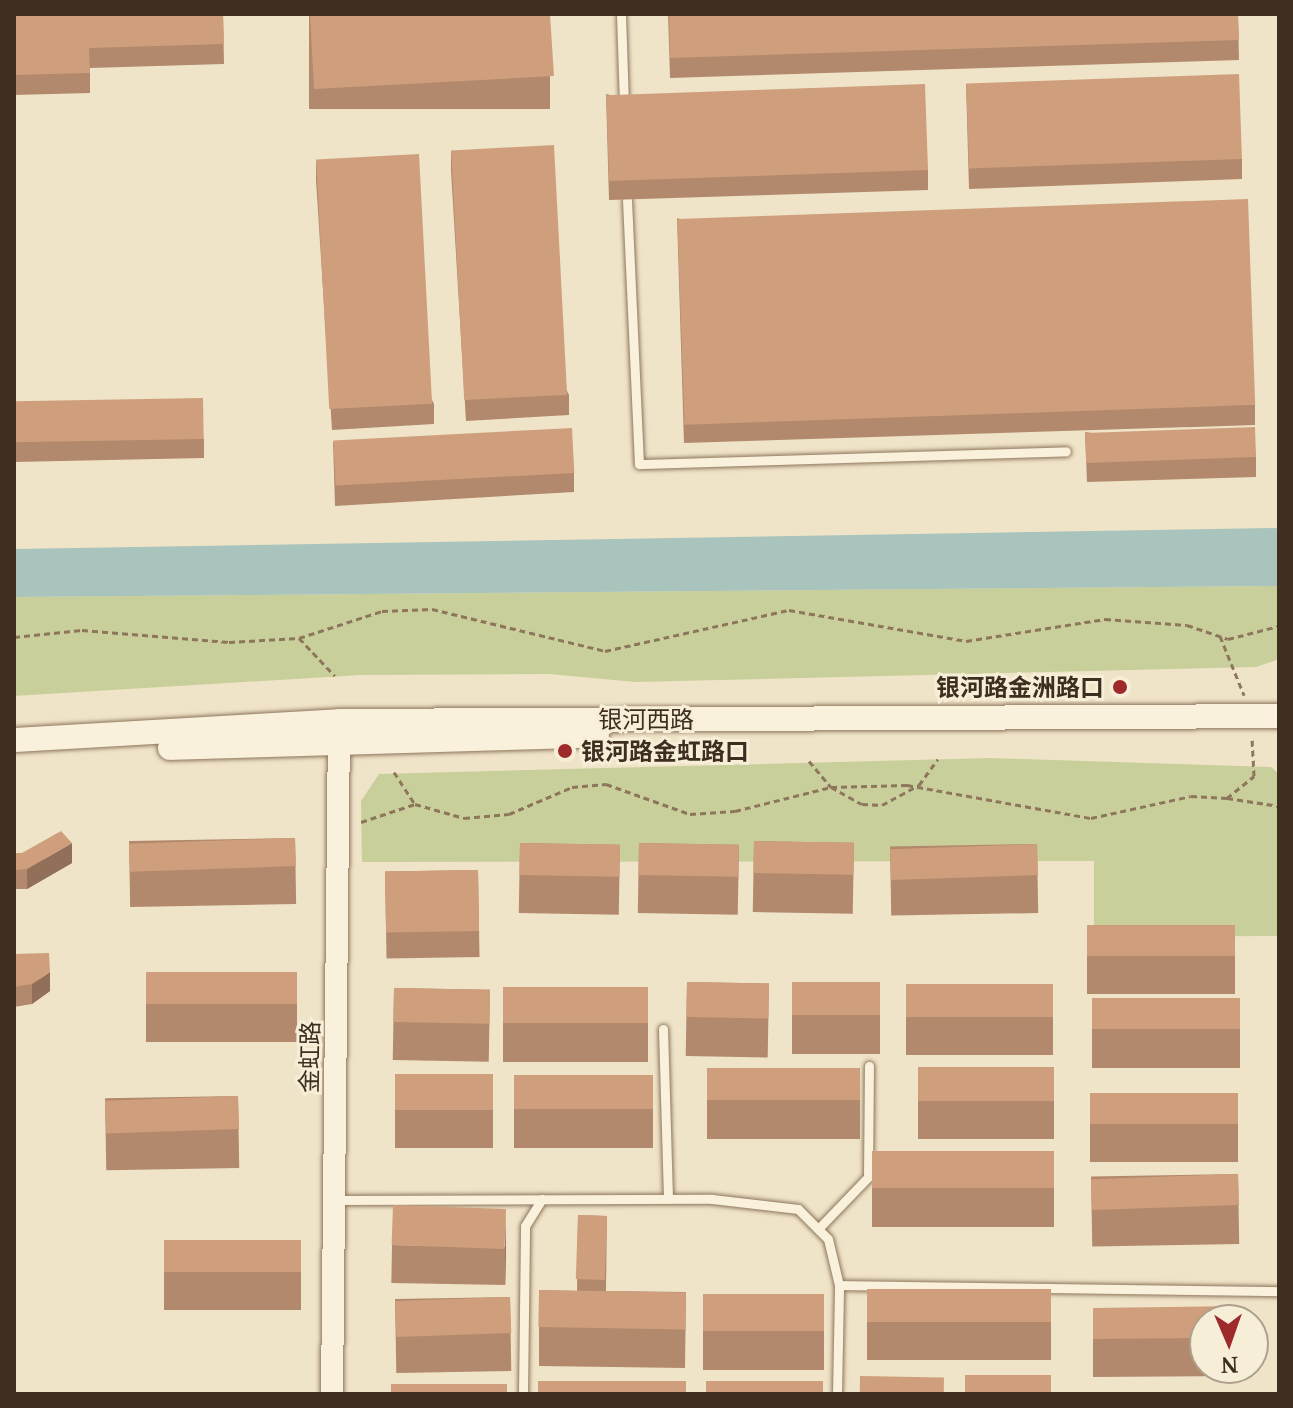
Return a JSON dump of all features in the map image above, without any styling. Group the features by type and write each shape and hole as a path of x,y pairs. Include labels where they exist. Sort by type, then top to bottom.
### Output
{"main road":[{"name":"银河西路","path":"14,740 340,731 1279,716"},
{"name":"银河西路","path":"14,755 340,731 1279,730"}],"street":[{"name":"金虹路","path":"332,1394 340,731"}],"lane":[{"path":"621,14 625,113"},
{"path":"627,200 639,464 1066,451"},
{"path":"663,1029 668,1199"},
{"path":"818,1229 868,1177 869,1066"},
{"path":"523,1394 525,1226 542,1199"},
{"path":"333,1200 668,1199 798,1209 828,1239 839,1285 837,1394"},
{"path":"839,1285 1279,1291"}],"path":[{"path":"14,637 82,630 229,642 299,638 382,611 432,609 605,651 789,610 955,641 1105,619 1187,625 1220,635 1279,626"},
{"path":"1220,635 1238,667 1246,710"},
{"path":"299,638 335,676"},
{"path":"1227,798 1257,766 1249,724"},
{"path":"809,761 831,787 862,804 882,805 919,785 938,759"},
{"path":"394,772 415,804"},
{"path":"361,822 415,804 488,818 572,787 606,784 690,814 712,814 831,787 919,785 1091,818 1191,796 1279,806"}],"green space":[{"path":"1279,586 1279,659 1256,667 635,682 549,674 361,675 14,696 14,597"},
{"path":"990,758 1271,767 1279,774 1279,936 1094,937 1094,861 362,862 361,801 379,774"}],"water":[{"path":"1279,528 1279,586 14,597 14,549"}],"building":[{"path":"14,14 223,14 224,44 89,48 90,73 14,75"},
{"path":"310,14 550,14 554,76 314,89"},
{"path":"669,14 1238,14 1239,40 670,58"},
{"path":"1239,74 1242,159 969,168 966,84"},
{"path":"925,84 928,170 609,181 606,95"},
{"path":"554,145 567,395 464,400 451,150"},
{"path":"419,154 432,404 329,409 316,159"},
{"path":"1248,199 1255,405 685,425 677,219"},
{"path":"203,398 204,439 15,442 14,401"},
{"path":"1255,427 1256,457 1086,463 1085,433"},
{"path":"572,428 574,473 336,485 333,441"},
{"path":"61,831 72,843 27,869 14,870 14,853 22,853"},
{"path":"295,838 296,866 130,872 129,844"},
{"path":"754,841 854,843 853,875 753,873"},
{"path":"520,843 620,845 619,877 519,875"},
{"path":"639,843 739,845 738,877 638,875"},
{"path":"1037,844 1038,875 891,880 890,849"},
{"path":"478,870 479,931 386,933 385,872"},
{"path":"1087,925 1235,925 1235,956 1087,956"},
{"path":"49,953 50,972 32,984 14,987 14,954"},
{"path":"146,972 297,972 297,1004 146,1004"},
{"path":"687,982 769,983 768,1018 686,1017"},
{"path":"792,982 880,982 880,1015 792,1015"},
{"path":"906,984 1053,984 1053,1017 906,1017"},
{"path":"503,987 648,987 648,1023 503,1023"},
{"path":"394,988 490,990 489,1024 393,1022"},
{"path":"1092,998 1240,998 1240,1029 1092,1029"},
{"path":"918,1067 1054,1067 1054,1101 918,1101"},
{"path":"707,1068 860,1068 860,1100 707,1100"},
{"path":"395,1074 493,1074 493,1110 395,1110"},
{"path":"514,1075 653,1075 653,1109 514,1109"},
{"path":"1090,1093 1238,1093 1238,1124 1090,1124"},
{"path":"238,1096 239,1129 106,1134 105,1101"},
{"path":"872,1151 1054,1151 1054,1188 872,1188"},
{"path":"1238,1174 1239,1205 1092,1210 1091,1179"},
{"path":"393,1205 506,1209 505,1249 392,1245"},
{"path":"578,1215 607,1216 605,1280 576,1279"},
{"path":"164,1240 301,1240 301,1272 164,1272"},
{"path":"867,1289 1051,1289 1051,1322 867,1322"},
{"path":"539,1290 686,1293 685,1330 538,1327"},
{"path":"703,1294 824,1294 824,1331 703,1331"},
{"path":"510,1297 511,1333 396,1337 395,1301"},
{"path":"1189,1307 1189,1338 1093,1339 1093,1308"},
{"path":"965,1375 1051,1375 1051,1394 965,1394"},
{"path":"860,1376 944,1377 944,1394 860,1394"},
{"path":"538,1381 686,1381 686,1394 538,1394"},
{"path":"706,1381 823,1381 823,1394 706,1394"},
{"path":"391,1384 507,1384 507,1394 391,1394"}],"place":[{"name":"银河路金洲路口","path":"1120,687"},
{"name":"银河路金虹路口","path":"565,751"}]}
